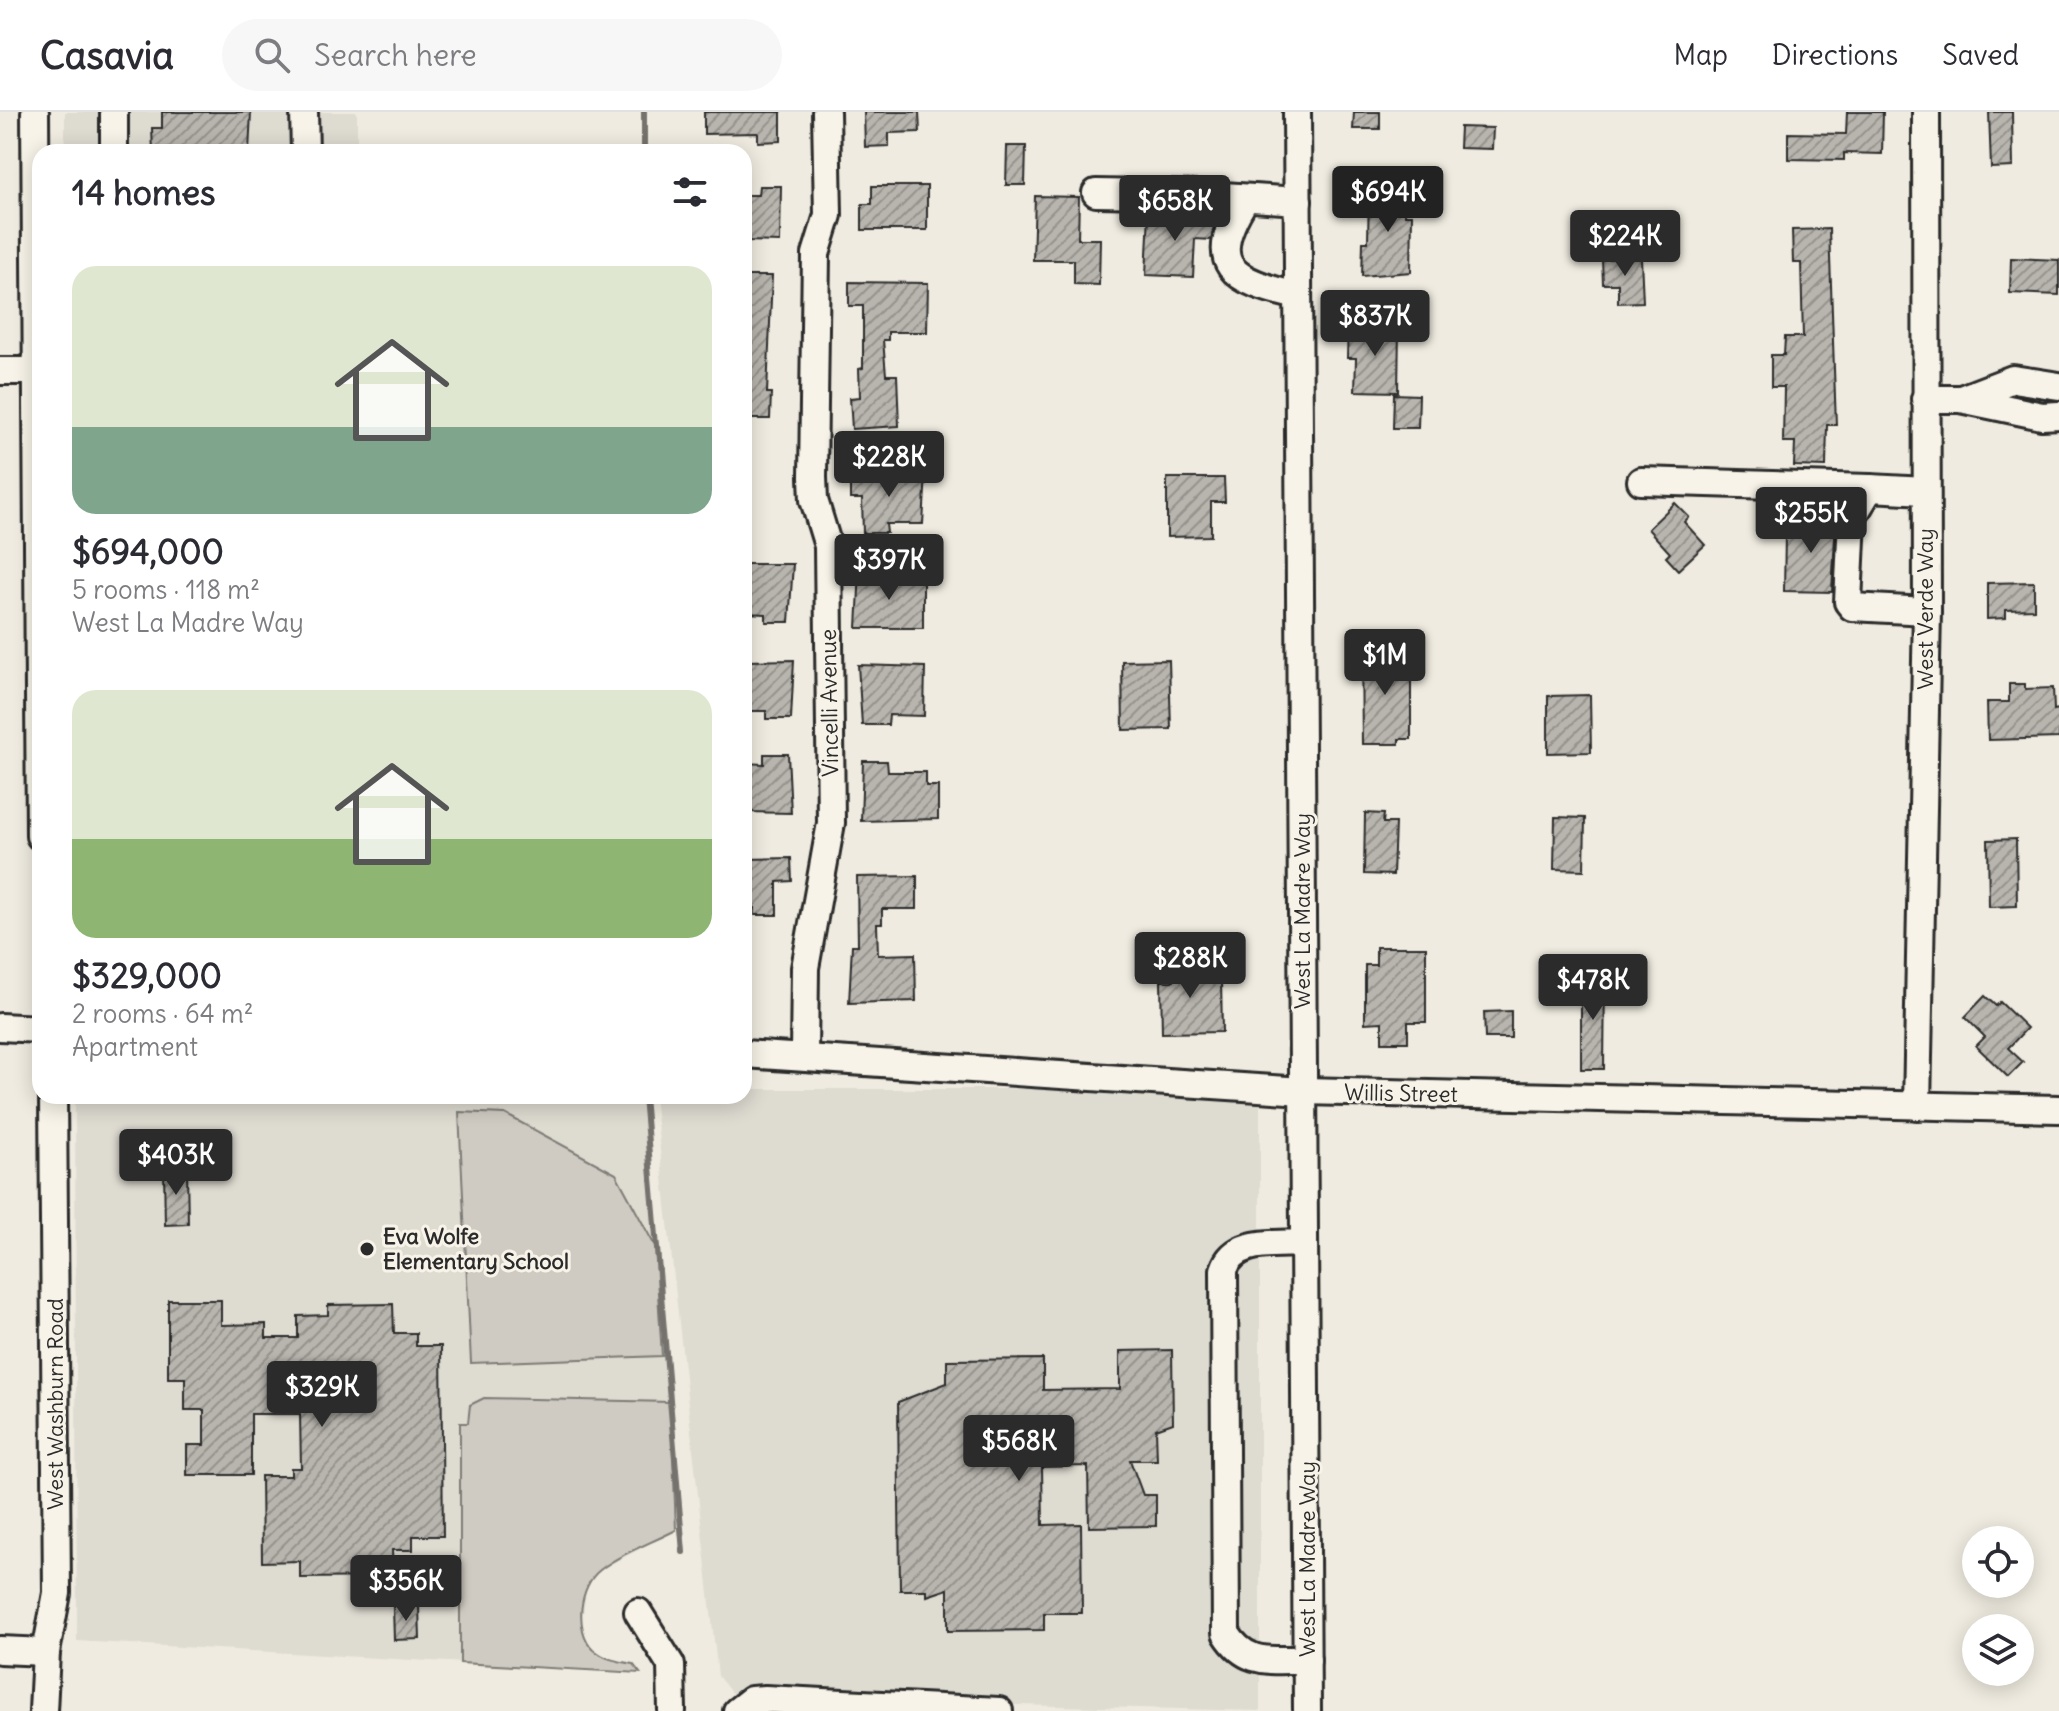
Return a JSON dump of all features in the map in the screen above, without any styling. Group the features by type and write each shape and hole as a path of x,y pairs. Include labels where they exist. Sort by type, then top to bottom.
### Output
{"street":[{"path":"35,112 36,144"},
{"path":"114,112 114,144"},
{"path":"304,112 305,144"},
{"name":"Vincelli Avenue","path":"804,1056 805,968 831,823 828,546 814,500 813,477 816,254 828,215 826,112"},
{"name":"West La Madre Way","path":"1297,112 1307,1711"},
{"name":"West Verde Way","path":"1917,1106 1927,611 1926,112"},
{"path":"1096,193 1298,201"},
{"path":"1246,198 1224,240 1227,258 1237,275 1255,286 1298,296"},
{"path":"0,371 32,364"},
{"path":"1961,399 2013,379 2059,386"},
{"path":"1925,399 1961,399 2042,416 2059,415"},
{"path":"1641,481 1926,491"},
{"path":"1870,488 1852,518 1848,602 1852,607 1927,611"},
{"path":"0,1027 32,1029"},
{"name":"Willis Street","path":"752,1054 1303,1091 2059,1109"},
{"name":"West Washburn Road","path":"43,1711 46,1652 57,1593 53,1104"},
{"path":"1304,1243 1244,1247 1228,1259 1224,1286 1226,1633 1237,1650 1251,1658 1307,1660"},
{"path":"638,1612 671,1665 672,1711"},
{"path":"0,1650 46,1652"},
{"path":"737,1711 751,1700 765,1699 999,1711"}],"shaded area":[{"path":"65,112 357,112 357,144 65,144"},
{"path":"752,1089 1260,1089 1260,1711 765,1699 741,1705 718,1676 655,1104 752,1104"},
{"name":"Eva Wolfe Elementary School","path":"75,1104 647,1104 671,1402 674,1531 598,1571 587,1585 582,1620 585,1636 592,1647 612,1661 633,1664 640,1673 77,1641"},
{"path":"459,1112 505,1114 616,1174 655,1246 662,1356 471,1363"},
{"path":"484,1398 671,1402 676,1530 627,1553 600,1570 587,1586 582,1608 583,1631 593,1649 607,1658 633,1664 640,1673 460,1663 460,1423 468,1423 470,1405"}],"building":[{"path":"162,112 251,112 249,144 153,144 152,128 162,128"},
{"path":"704,112 781,112 781,141 758,142 758,133 704,134"},
{"path":"864,112 919,112 920,132 889,133 889,146 865,147"},
{"path":"1354,112 1380,112 1380,129 1353,129"},
{"path":"1847,112 1883,112 1882,154 1844,153 1844,160 1788,159 1788,133 1846,134"},
{"path":"1989,112 2012,112 2013,167 1991,168"},
{"path":"1460,127 1493,128 1492,149 1459,148"},
{"path":"1007,146 1026,146 1025,185 1006,185"},
{"path":"759,186 781,186 780,242 752,241 752,195 758,195"},
{"path":"872,186 927,186 927,230 862,230 862,204 872,204"},
{"path":"1369,187 1405,188 1405,215 1412,215 1411,272 1362,276 1363,242 1368,242"},
{"path":"1035,196 1079,197 1078,239 1100,239 1099,285 1074,284 1074,260 1033,260"},
{"path":"1149,213 1216,216 1211,240 1195,239 1193,277 1146,275"},
{"path":"1829,229 1836,425 1827,425 1826,467 1794,466 1795,442 1783,442 1784,387 1771,387 1771,355 1784,355 1785,337 1803,337 1801,263 1793,263 1792,230"},
{"path":"1641,258 1643,302 1618,303 1618,284 1603,284 1602,259"},
{"path":"2011,258 2059,260 2059,295 2010,293"},
{"path":"752,276 772,276 767,393 771,393 770,419 752,419"},
{"path":"849,282 928,283 927,332 888,332 888,340 883,340 886,375 897,375 899,426 852,429 850,398 860,397 859,369 863,368 863,306 849,306"},
{"path":"1348,327 1399,328 1398,392 1355,391 1356,358 1347,358"},
{"path":"1394,394 1419,395 1418,428 1393,428"},
{"path":"926,473 923,524 886,524 887,533 863,533 862,499 850,499 850,474"},
{"path":"1167,478 1224,478 1225,502 1211,502 1211,536 1167,537"},
{"path":"1675,503 1689,517 1684,522 1705,545 1678,570 1666,557 1670,553 1648,529"},
{"path":"1797,515 1836,516 1832,592 1784,591 1785,535 1796,535"},
{"path":"752,564 793,564 789,622 766,622 766,614 752,613"},
{"path":"860,569 884,569 884,579 923,579 923,628 857,628"},
{"path":"2034,582 2034,609 2006,610 2006,618 1987,619 1987,583"},
{"path":"1399,647 1399,668 1411,668 1411,739 1399,739 1399,744 1362,744 1361,648"},
{"path":"794,660 791,719 766,719 766,711 752,711 752,661"},
{"path":"1169,660 1171,729 1123,730 1122,661"},
{"path":"858,665 925,667 924,716 889,715 888,725 862,725"},
{"path":"2009,684 2025,684 2025,689 2053,688 2054,710 2059,709 2059,738 1988,740 1987,702 2009,702"},
{"path":"1590,695 1591,752 1548,753 1548,696"},
{"path":"764,754 788,754 791,813 752,812 752,763 764,764"},
{"path":"863,761 887,761 888,772 926,772 926,786 938,786 938,819 861,821"},
{"path":"1365,813 1384,814 1383,823 1395,823 1393,875 1364,874"},
{"path":"1555,817 1585,818 1584,870 1554,869"},
{"path":"2016,839 2017,906 1989,907 1988,840"},
{"path":"791,858 792,881 777,882 777,915 755,915 755,908 752,908 752,859"},
{"path":"917,876 917,909 882,909 882,924 877,924 878,955 915,954 916,1001 849,1003 852,945 858,945 857,877"},
{"path":"1376,947 1426,947 1426,1022 1408,1022 1408,1042 1382,1042 1382,1022 1365,1023 1365,965 1376,965"},
{"path":"1173,952 1196,952 1196,980 1221,979 1222,1032 1162,1033 1161,981 1174,981"},
{"path":"1581,976 1605,977 1604,1069 1581,1069"},
{"path":"1985,996 1996,1006 2000,1002 2027,1028 2008,1048 2023,1062 2008,1077 1976,1046 1985,1037 1965,1017"},
{"path":"1511,1011 1511,1038 1485,1038 1484,1012"},
{"path":"164,1169 187,1169 188,1224 165,1225"},
{"path":"168,1300 221,1300 221,1325 266,1324 266,1338 298,1338 298,1316 328,1315 328,1305 393,1304 394,1333 416,1333 416,1346 441,1346 443,1536 413,1536 413,1550 392,1550 393,1577 300,1578 300,1561 262,1562 261,1476 291,1476 291,1468 301,1468 300,1414 251,1414 251,1475 187,1475 187,1445 204,1445 204,1410 185,1410 185,1378 168,1378"},
{"path":"1172,1350 1173,1423 1156,1429 1157,1460 1130,1460 1143,1495 1156,1495 1156,1526 1089,1527 1088,1466 1042,1467 1043,1525 1081,1524 1082,1613 1044,1613 1044,1630 948,1631 948,1589 927,1596 927,1590 900,1590 898,1402 947,1383 947,1360 1043,1359 1043,1390 1120,1389 1120,1351"},
{"path":"393,1606 419,1606 420,1639 394,1640"}],"waterway":[{"path":"644,112 644,144"},
{"path":"645,1104 683,1552"}],"place":[{"name":"Eva Wolfe Elementary School","path":"367,1249"}]}
